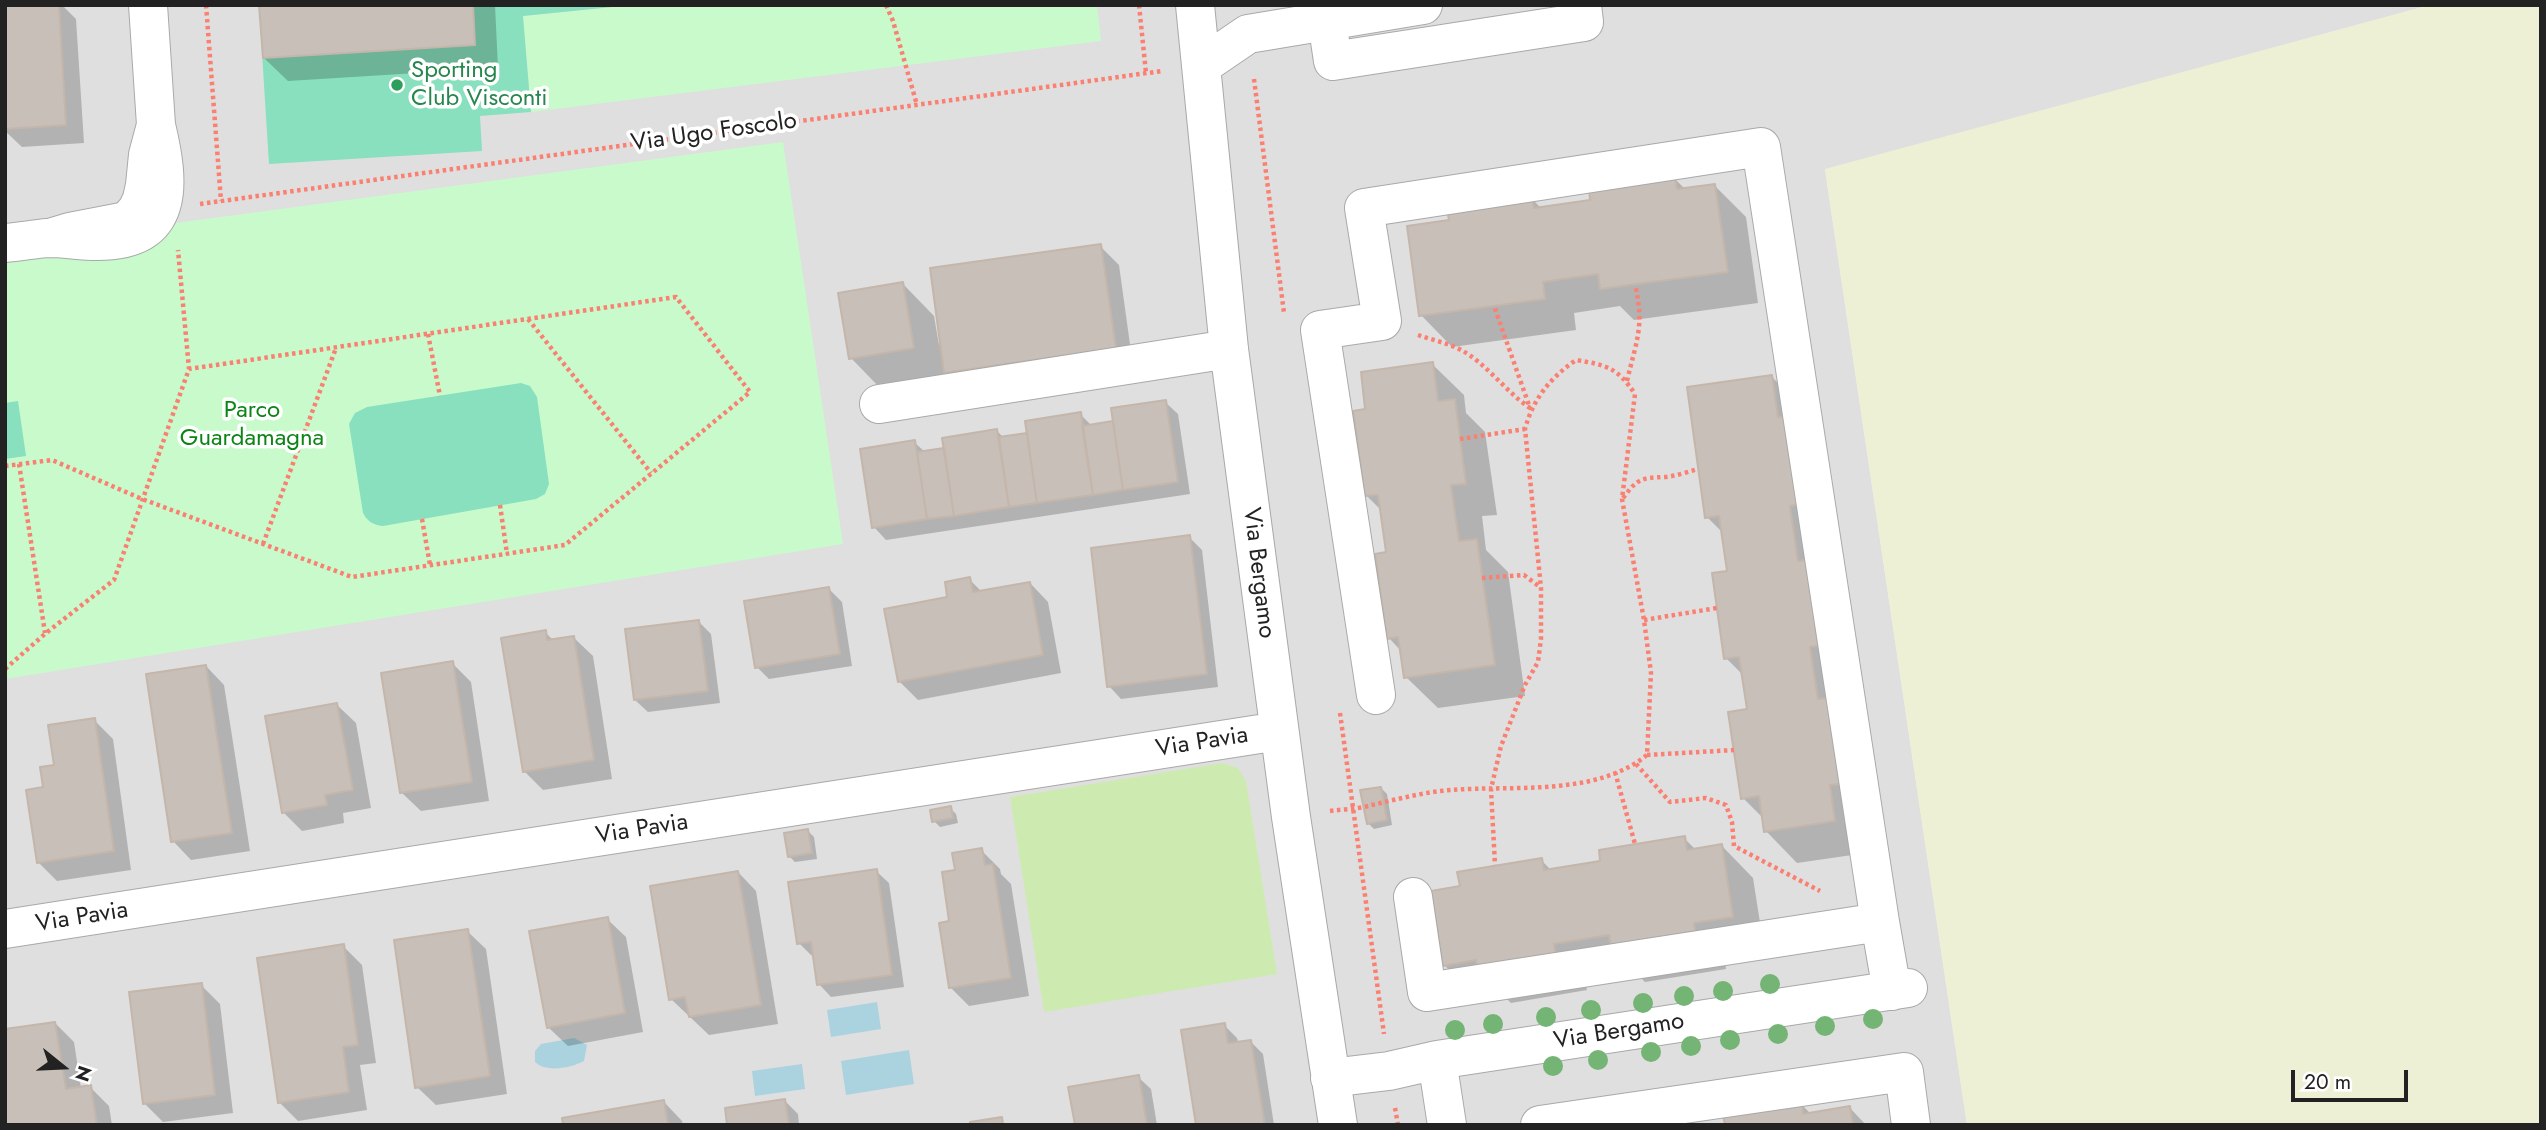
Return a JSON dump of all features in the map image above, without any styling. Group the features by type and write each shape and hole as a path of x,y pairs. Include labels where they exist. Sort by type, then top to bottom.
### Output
{"street":[{"path":"5,243 50,238 97,241 134,235 167,209 163,153 156,125 148,5"},
{"name":"Via Bergamo","path":"1195,5 1229,349 1291,817 1338,1125"},
{"path":"1201,66 1248,34 1423,5"},
{"path":"1326,21 1333,61 1584,22 1582,5"},
{"path":"50,238 127,221 142,199 148,155 156,125"},
{"path":"1376,695 1320,330 1382,321 1364,208 1761,147 1880,922 1427,992 1413,897"},
{"path":"879,404 1229,349"},
{"name":"Via Pavia","path":"5,929 1279,731"},
{"name":"Via Bergamo","path":"1330,1078 1389,1071 1437,1060 1900,989 1880,922"},
{"path":"1437,1060 1447,1125"},
{"path":"1540,1125 1904,1072 1911,1125"}],"path":[{"path":"206,5 221,201"},
{"path":"886,5 917,105"},
{"path":"1139,5 1146,73"},
{"name":"Via Ugo Foscolo","path":"167,209 1201,66"},
{"path":"5,669 114,580 190,369 167,209"},
{"path":"1626,381 1639,334 1641,310 1635,285"},
{"path":"5,466 52,460 142,499 352,577 565,545 750,392 676,297 190,369"},
{"path":"1494,306 1530,408"},
{"path":"528,319 651,473"},
{"path":"1382,321 1461,350 1484,367 1512,396 1530,408"},
{"path":"428,334 440,396"},
{"path":"262,544 337,348"},
{"path":"1495,865 1491,789 1500,746 1525,685 1538,662 1541,639 1541,588 1525,429 1530,408 1558,372 1576,360 1606,365 1626,381 1635,394 1622,499 1651,673 1647,755"},
{"path":"1460,439 1525,429"},
{"path":"19,464 46,634"},
{"path":"1622,499 1633,484 1651,476 1666,477 1698,469"},
{"path":"500,505 507,554"},
{"path":"422,519 430,565"},
{"path":"1482,578 1524,575 1541,588"},
{"path":"1644,620 1717,608"},
{"path":"1291,817 1372,806 1423,794 1564,786 1615,772 1636,764 1647,755 1734,750"},
{"path":"1636,764 1670,802 1706,798 1726,805 1732,822 1734,846 1880,922"},
{"path":"1615,772 1635,844"}],"shaded area":[{"path":"5,5 2430,5 1825,170 1967,1125 5,1125"}],"green space":[{"name":"Sporting Club Visconti","path":"259,5 632,5 523,16 531,112 480,116 482,151 269,164"},
{"path":"632,5 1097,5 1101,41 531,112 523,16"},
{"path":"2430,5 2541,5 2541,1125 1967,1125 1825,169"},
{"name":"Parco Guardamagna","path":"783,142 843,544 5,679 5,262 168,224"},
{"path":"521,383 530,386 537,397 549,484 545,494 536,499 383,526 373,524 366,518 349,424 355,413 367,407"},
{"path":"18,401 26,456 5,459 5,403"},
{"path":"1223,763 1238,768 1246,781 1277,974 1044,1012 1010,797"}],"water":[{"path":"877,1002 881,1029 831,1037 827,1010"},
{"path":"574,1038 587,1045 584,1061 559,1068 545,1067 535,1062 535,1051 541,1044"},
{"path":"909,1050 914,1084 846,1095 841,1061"},
{"path":"802,1064 805,1089 755,1096 752,1071"}],"building":[{"path":"5,5 59,5 66,125 5,129"},
{"path":"259,5 473,5 475,45 263,58"},
{"path":"1675,176 1677,189 1715,184 1728,272 1600,289 1598,274 1543,282 1545,299 1419,316 1407,226 1449,220 1447,209 1532,197 1534,208 1590,200 1589,188"},
{"path":"1101,244 1116,348 944,373 930,268"},
{"path":"903,282 914,348 849,359 838,293"},
{"path":"1433,362 1438,401 1455,399 1466,484 1451,485 1459,541 1477,539 1495,665 1404,678 1398,637 1387,639 1375,554 1386,552 1378,495 1365,496 1353,411 1365,409 1361,372"},
{"path":"1772,375 1778,417 1792,415 1804,503 1790,506 1798,561 1813,559 1825,645 1810,647 1818,699 1829,698 1841,784 1830,785 1835,821 1764,832 1759,796 1741,799 1728,712 1747,709 1739,657 1724,659 1712,573 1727,571 1719,516 1705,518 1687,387"},
{"path":"1166,400 1178,482 1123,490 1111,408"},
{"path":"1081,412 1093,495 1037,503 1025,421"},
{"path":"1113,421 1123,490 1093,495 1082,426"},
{"path":"997,429 1009,507 954,516 942,438"},
{"path":"1027,433 1037,503 1009,507 999,437"},
{"path":"915,440 927,519 872,528 860,449"},
{"path":"944,448 954,516 927,519 917,452"},
{"path":"1190,535 1207,674 1107,687 1091,548"},
{"path":"970,577 973,592 1030,582 1043,655 898,682 884,609 947,597 945,582"},
{"path":"829,587 840,654 755,668 744,601"},
{"path":"699,620 708,691 634,700 625,629"},
{"path":"546,630 547,640 574,636 594,760 523,772 501,638"},
{"path":"453,661 472,782 400,793 381,673"},
{"path":"206,665 232,833 171,842 146,674"},
{"path":"337,703 353,790 325,795 327,805 282,813 265,716"},
{"path":"95,718 114,851 37,863 26,790 43,787 40,767 54,765 48,725"},
{"path":"1381,787 1387,820 1367,824 1360,790"},
{"path":"951,806 953,818 932,822 930,810"},
{"path":"808,829 812,853 788,857 784,833"},
{"path":"1685,836 1687,850 1722,844 1733,917 1694,923 1696,938 1612,951 1609,935 1554,944 1556,959 1478,972 1476,960 1443,966 1431,891 1460,886 1457,872 1542,858 1544,870 1600,861 1599,850"},
{"path":"982,848 985,865 993,864 1011,978 949,988 939,923 949,921 942,872 955,870 952,853"},
{"path":"877,869 892,975 817,985 811,942 797,944 788,882"},
{"path":"738,871 761,1005 689,1017 685,997 669,1000 650,886"},
{"path":"608,917 625,1013 547,1028 529,931"},
{"path":"468,929 490,1076 415,1088 394,940"},
{"path":"344,944 358,1045 343,1047 349,1092 278,1103 257,958"},
{"path":"202,983 215,1095 143,1104 129,992"},
{"path":"55,1022 66,1089 91,1085 97,1125 5,1125 5,1029"},
{"path":"1225,1023 1228,1043 1251,1040 1265,1125 1196,1125 1181,1030"},
{"path":"1139,1075 1147,1125 1075,1125 1068,1087"},
{"path":"785,1099 789,1125 727,1125 725,1108"},
{"path":"664,1100 668,1125 563,1125 562,1118"},
{"path":"1802,1103 1803,1114 1850,1106 1853,1125 1725,1125 1723,1115"},
{"path":"1002,1117 1003,1125 970,1125 970,1122"}],"place":[{"name":"Sporting Club Visconti","path":"397,85"}]}
